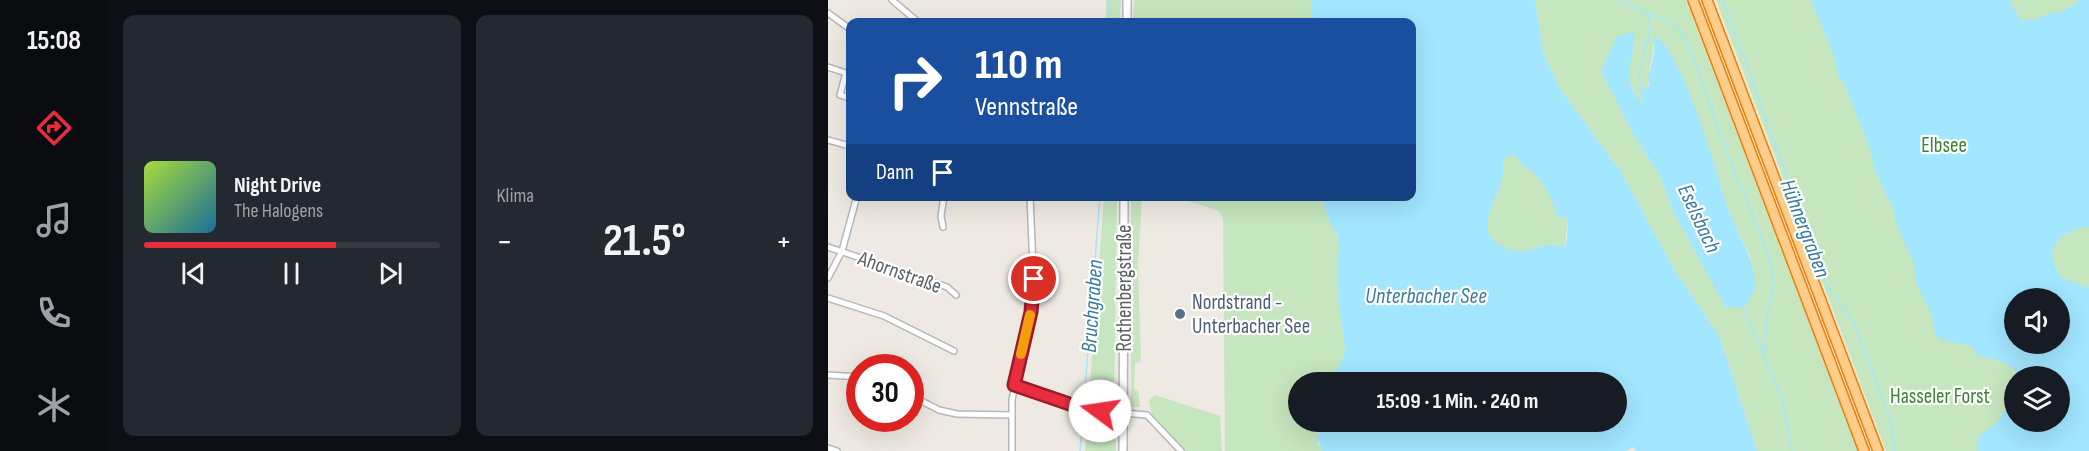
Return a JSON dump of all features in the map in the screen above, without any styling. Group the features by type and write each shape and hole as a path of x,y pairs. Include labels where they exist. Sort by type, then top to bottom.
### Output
{"highway":[{"path":"1693,0 1864,451"},
{"path":"1707,0 1878,451"}],"main road":[{"path":"1127,0 1127,18"},
{"name":"Rothenbergstraße","path":"1123,451 1125,201"}],"street":[{"path":"892,0 913,18"},
{"path":"828,13 846,26"},
{"path":"828,67 846,73 840,95 846,97"},
{"path":"828,140 846,145"},
{"path":"828,278 842,251 856,201"},
{"path":"943,201 941,216 943,227"},
{"path":"1012,451 1011,415 1014,385 1034,292 1030,201"},
{"name":"Ahornstraße","path":"828,247 947,287 956,295"},
{"path":"828,298 884,316 954,351"},
{"path":"828,375 846,376"},
{"path":"1014,385 1087,410 1148,416 1181,451"},
{"path":"924,402 939,410 957,414 1011,415"},
{"path":"828,448 837,451"}],"green space":[{"path":"1106,0 1121,0 1120,18 1106,18"},
{"path":"1134,0 1311,0 1313,18 1133,18"},
{"path":"1535,0 1686,0 1858,451 1757,451 1719,336 1674,269 1621,172 1561,90 1543,52","holes":["1653,43 1690,96 1732,218 1751,259 1743,308 1725,306 1672,209 1661,178 1633,134 1601,71 1630,58 1631,84 1644,106"]},
{"name":"Elbsee","path":"1716,0 2089,0 2089,451 1886,451"},
{"path":"1514,155 1520,159 1526,169 1534,172 1550,194 1556,205 1556,212 1568,220 1565,245 1547,245 1516,251 1493,240 1488,232 1489,215 1502,180 1504,160"},
{"path":"1104,201 1117,201 1114,408 1101,407 1102,385 1090,384"},
{"path":"1131,201 1142,201 1138,266 1141,361 1135,364 1134,389 1138,390 1140,407 1131,407"},
{"path":"1188,201 1322,201 1336,232 1339,247 1337,271 1344,357 1335,372 1288,372 1288,432 1318,432 1318,443 1322,451 1225,451 1223,219 1219,211"},
{"path":"1155,395 1220,416 1222,451 1184,451 1152,416 1149,400"},
{"path":"1088,414 1113,416 1116,420 1116,451 1085,451"}],"water":[{"name":"Unterbacher See","path":"1311,0 1535,0 1543,52 1561,90 1621,172 1674,269 1719,336 1757,451 1636,451 1633,447 1626,451 1322,451 1317,437 1319,432 1627,432 1627,372 1335,372 1344,357 1345,348 1339,307 1337,271 1339,247 1336,232 1322,201 1416,201 1416,18 1313,18","holes":["1514,155 1534,173 1552,200 1557,217 1565,217 1568,220 1567,239 1565,245 1547,245 1516,251 1493,240 1488,232 1489,215 1502,180 1506,157"]},
{"name":"Elbsee","path":"1811,0 2009,0 2021,20 2033,20 2053,12 2062,12 2080,0 2089,0 2089,226 2062,237 2056,243 2053,257 2061,277 2089,288 2089,451 1977,451 1980,436 1998,421 2004,412 2004,432 2070,432 2070,366 2009,366 1977,355 1972,346 1940,339 1935,334 1932,315 1917,285 1914,264 1897,226 1894,211 1874,169 1872,155 1845,85 1839,77 1834,57"},
{"path":"1634,31 1629,75 1635,93 1643,104 1641,90 1649,86 1648,77 1654,53 1654,36 1670,52 1691,97 1731,215 1753,271 1754,292 1743,308 1725,307 1672,209 1661,178 1633,134 1601,71 1617,37"}],"waterway":[{"name":"Bruchgraben","path":"1109,0 1109,18"},
{"name":"Eselsbach","path":"1619,0 1647,13 1651,28 1639,75 1641,90"},
{"name":"Hühnergraben","path":"1723,0 1826,283 1854,323 1890,418 1895,451"},
{"path":"1648,13 1675,26 1687,41 1738,183 1770,261 1774,282 1768,312 1764,354"},
{"name":"Bruchgraben","path":"1080,451 1100,201"},
{"name":"Eselsbach","path":"1742,306 1782,397 1792,451"}],"slow traffic":[{"path":"1021,354 1030,315"}],"place":[{"name":"Nordstrand - Unterbacher See","path":"1180,314"}],"route":[{"path":"1034,279 1031,312 1014,385 1087,410 1100,411"}],"park label":[{"name":"Hasseler Forst","path":"1940,396"}]}
